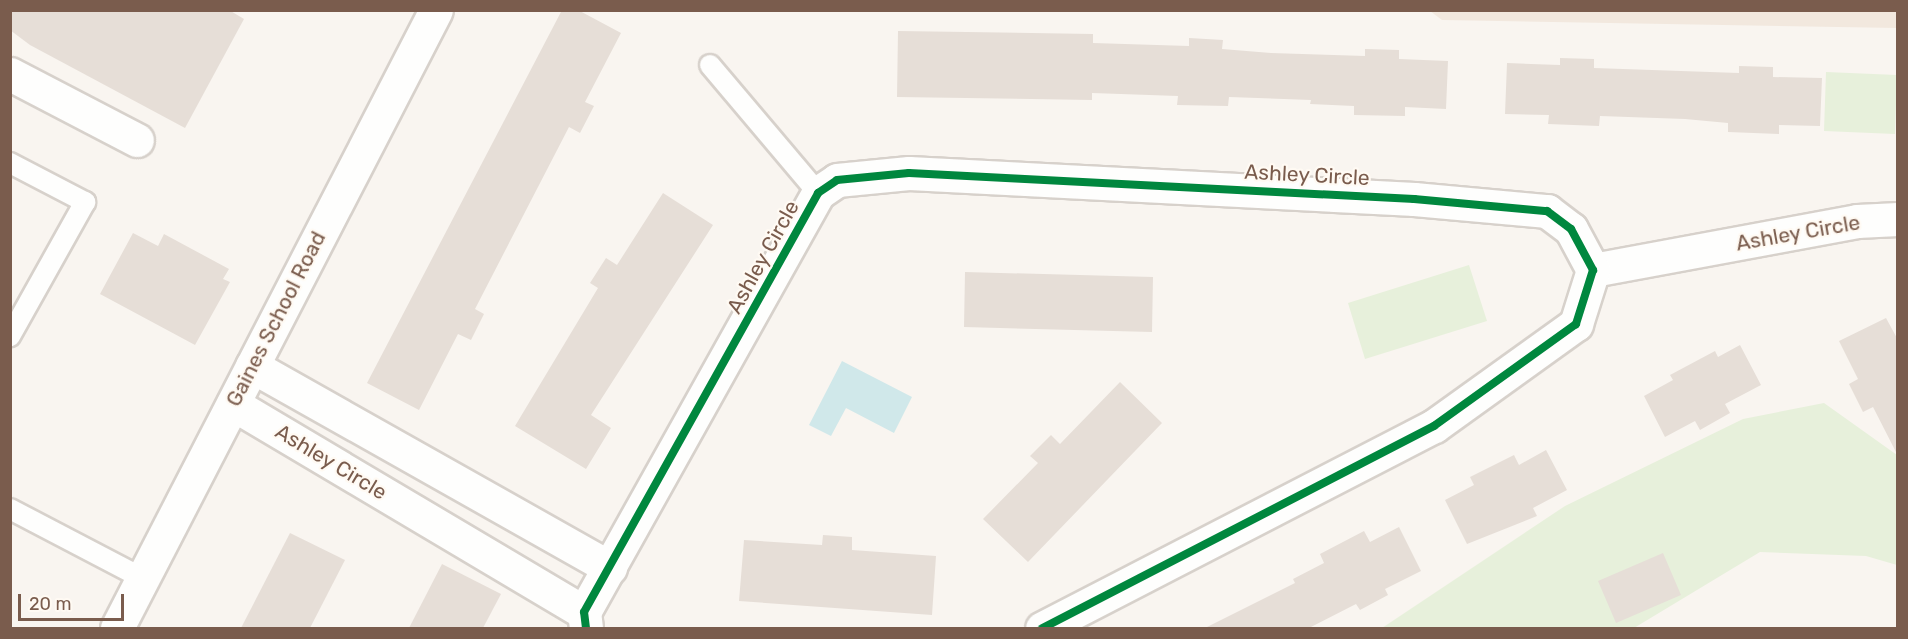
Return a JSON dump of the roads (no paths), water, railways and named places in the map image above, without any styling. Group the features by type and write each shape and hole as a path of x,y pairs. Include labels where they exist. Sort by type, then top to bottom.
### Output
{"street":[{"name":"Gaines School Road","path":"117,628 436,10"},
{"path":"10,74 137,140"},
{"name":"Ashley Circle","path":"233,404 585,620 610,568 819,193 837,180 853,176 909,173 1414,199 1547,212 1571,229 1593,270 1857,221 1898,219"},
{"path":"1042,628 1434,426 1576,324 1593,270"},
{"name":"Ashley Circle","path":"252,366 610,568"}],"lane":[{"path":"710,65 819,193"},
{"path":"10,163 85,202 10,336"},
{"path":"10,509 142,578"}],"water":[{"path":"842,361 912,397 894,433 846,408 831,436 809,425"}]}
